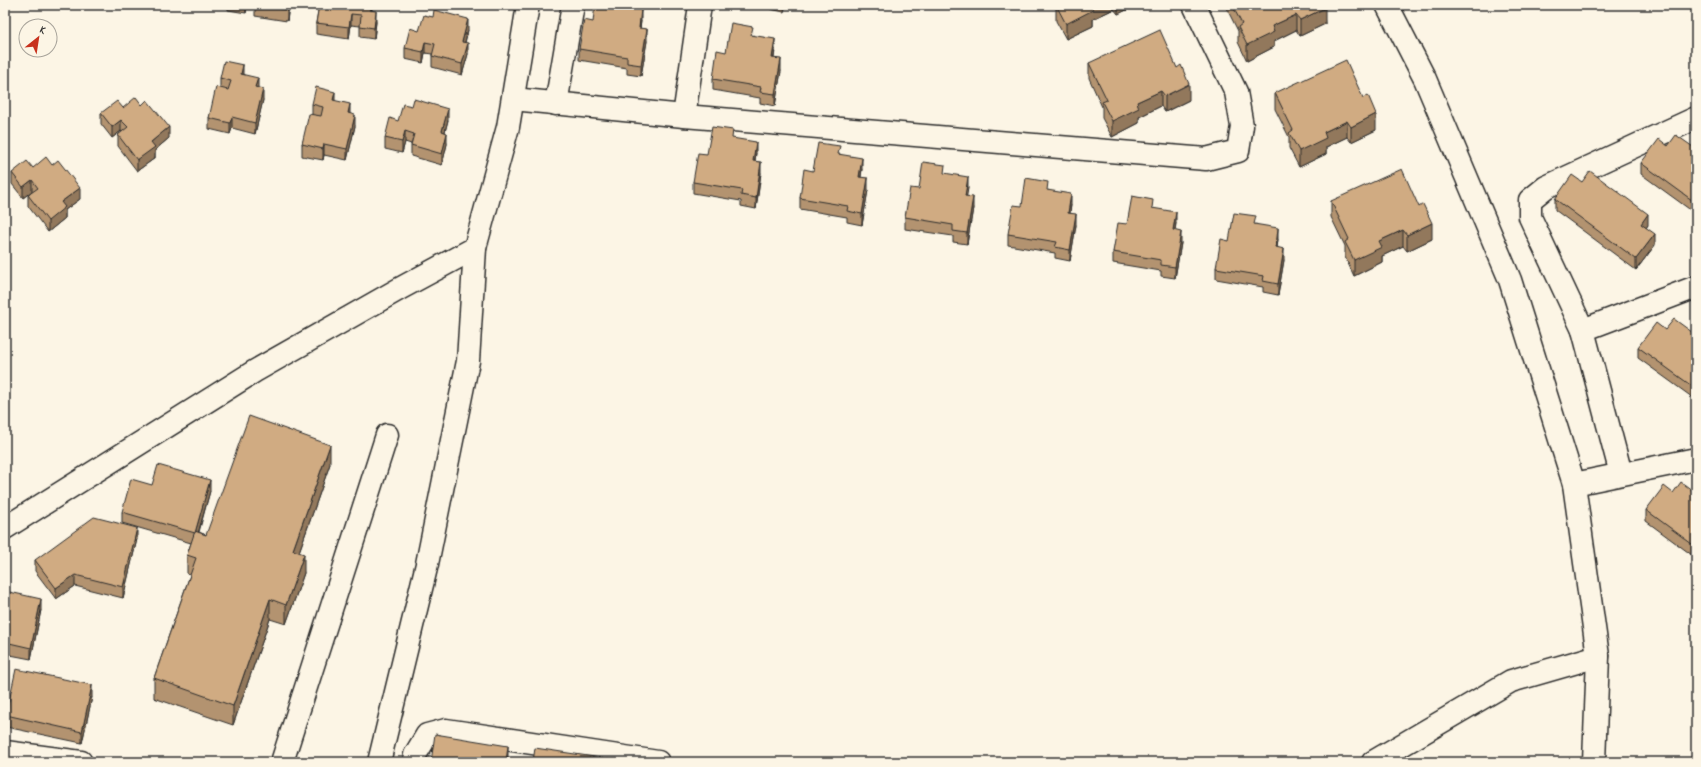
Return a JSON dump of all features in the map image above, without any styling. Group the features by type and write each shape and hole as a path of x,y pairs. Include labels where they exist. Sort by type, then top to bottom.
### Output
{"street":[{"path":"379,762 427,564 468,361 475,248 508,127 528,5"},
{"path":"556,104 573,5"},
{"path":"684,116 700,5"},
{"path":"513,99 684,116 1206,159 1238,152 1242,126 1236,92 1194,5"},
{"path":"1387,5 1425,78 1510,280 1574,484 1598,656 1594,762"},
{"path":"1621,474 1583,330 1530,217 1530,200 1546,187 1696,118"},
{"path":"5,528 255,371 475,248"},
{"path":"1583,330 1696,287"},
{"path":"282,762 387,435"},
{"path":"1574,484 1696,460"},
{"path":"1373,762 1511,681 1598,656"},
{"path":"414,762 415,755 426,735 446,730 658,762"},
{"path":"5,752 81,762"}],"building":[{"path":"258,5 287,5 287,10"},
{"path":"319,5 371,5 370,10 376,11 374,28 360,26 361,15 351,14 349,27 316,23"},
{"path":"595,5 618,5 641,9 639,28 647,29 641,65 627,63 627,57 579,49 584,20 593,22"},
{"path":"1056,5 1091,5 1093,10 1066,24"},
{"path":"1232,5 1323,5 1325,8 1300,20 1296,15 1272,26 1274,32 1247,45 1238,27 1242,24"},
{"path":"434,10 468,19 462,42 468,43 462,64 432,56 435,44 425,42 423,52 405,48 410,28 419,31 424,15 433,17"},
{"path":"731,23 753,27 751,35 775,39 772,58 781,59 775,94 760,92 761,87 713,79 717,50 726,52"},
{"path":"1160,30 1177,68 1181,65 1189,84 1165,96 1161,91 1137,102 1139,108 1112,121 1102,102 1107,100 1089,63"},
{"path":"1346,60 1363,98 1368,95 1376,114 1351,127 1347,121 1324,132 1326,138 1299,151 1289,133 1293,130 1275,93"},
{"path":"224,61 243,65 241,74 258,78 255,87 263,89 255,123 232,117 230,123 209,118 216,87 228,90 231,81 220,78"},
{"path":"316,87 335,92 333,100 350,104 348,113 355,115 347,149 324,144 323,149 302,144 309,114 321,116 323,107 312,104"},
{"path":"136,97 142,105 147,100 169,127 151,142 155,147 137,160 118,135 128,127 121,120 112,127 101,113 117,101 123,108"},
{"path":"414,99 448,109 442,131 447,133 442,154 411,145 414,134 405,131 402,142 385,138 390,118 398,121 403,104 412,106"},
{"path":"712,127 733,130 732,138 756,142 753,161 761,162 756,198 741,195 742,190 693,182 698,153 707,154"},
{"path":"1676,135 1696,149 1696,203 1641,163 1659,139 1668,146"},
{"path":"818,143 840,146 838,154 862,158 859,177 868,178 862,214 847,211 848,206 800,198 804,169 813,171"},
{"path":"46,157 52,165 58,160 80,188 61,202 65,207 48,221 28,195 38,188 32,180 23,187 12,173 27,161 33,168"},
{"path":"923,162 945,165 944,173 968,177 965,196 973,197 967,233 953,231 953,225 905,217 910,188 919,189"},
{"path":"1402,169 1419,207 1423,204 1432,223 1407,235 1403,230 1379,241 1382,247 1354,260 1345,242 1349,239 1331,201"},
{"path":"1590,171 1648,214 1641,224 1655,234 1636,259 1555,199 1572,175 1582,182"},
{"path":"1026,178 1048,182 1047,190 1071,194 1068,213 1076,214 1070,250 1055,247 1057,242 1008,234 1013,205 1022,206"},
{"path":"1132,196 1153,200 1152,208 1176,212 1173,230 1181,232 1175,267 1161,265 1161,260 1113,252 1118,223 1127,224"},
{"path":"1234,213 1256,216 1254,224 1278,228 1276,247 1284,249 1278,284 1263,281 1264,276 1216,268 1221,239 1229,241"},
{"path":"1674,319 1696,335 1696,389 1638,347 1656,323 1665,330"},
{"path":"249,416 330,445 293,550 304,554 286,605 270,599 233,706 154,678 196,558 187,555 195,531 206,535"},
{"path":"158,465 210,480 195,533 122,512 131,479 152,485"},
{"path":"1681,482 1696,493 1696,547 1646,510 1664,486 1673,493"},
{"path":"94,517 137,528 123,587 75,575 56,588 35,560"},
{"path":"5,591 41,599 31,648 5,642"},
{"path":"16,669 92,685 82,732 6,715"},
{"path":"435,734 508,746 506,762 431,762"},
{"path":"535,748 608,759 608,762 533,762"}]}
